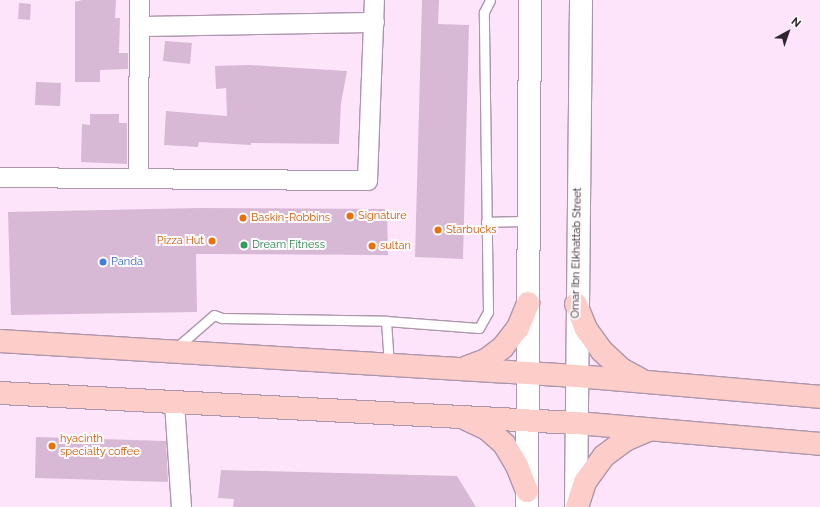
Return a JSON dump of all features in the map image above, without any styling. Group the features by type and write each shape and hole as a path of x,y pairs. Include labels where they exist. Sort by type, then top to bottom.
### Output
{"main road":[{"path":"461,369 486,360 503,347 518,328 528,304"},
{"path":"576,304 586,329 602,351 621,369 647,382"},
{"path":"0,341 576,376 820,397"},
{"path":"0,393 577,422 820,444"},
{"path":"462,417 487,430 504,444 517,466 527,499"},
{"path":"577,507 585,482 604,456 625,440 652,429"}],"street":[{"path":"138,177 139,0"},
{"path":"0,178 138,177 367,180 374,0"},
{"path":"527,499 530,0"},
{"name":"Omar Ibn Elkhattab Street","path":"577,507 576,304 581,0"},
{"path":"139,26 374,22"},
{"path":"174,402 181,507"}],"lane":[{"path":"171,352 214,314 222,318 386,321 479,328 488,312 484,12 490,0"},
{"path":"486,222 528,221"},
{"path":"386,321 389,365"}],"building":[{"path":"82,0 116,0 115,18 120,18 119,53 128,53 128,69 100,70 100,82 75,82 75,2"},
{"path":"422,0 439,0 438,24 469,25 463,259 415,257"},
{"path":"19,3 31,4 30,20 18,19"},
{"path":"165,41 192,43 190,64 163,61"},
{"path":"249,65 347,71 341,103 339,144 251,143 251,145 199,142 198,147 164,145 166,111 227,116 226,88 216,89 215,66"},
{"path":"36,82 61,83 60,106 35,105"},
{"path":"90,114 119,114 119,123 127,123 127,164 81,162 82,124 90,125"},
{"name":"Panda","path":"199,208 387,209 388,255 196,254 197,312 11,315 8,212"},
{"path":"36,437 166,441 168,482 35,478"},
{"path":"221,470 457,476 476,507 233,507 234,499 218,498"}],"place":[{"name":"Signature","path":"350,216"},
{"name":"Baskin-Robbins","path":"243,218"},
{"name":"Starbucks","path":"438,230"},
{"name":"Pizza Hut","path":"212,241"},
{"name":"Dream Fitness","path":"244,245"},
{"name":"sultan","path":"372,246"},
{"name":"Panda","path":"103,262"},
{"name":"hyacinth specialty coffee","path":"52,446"}]}
